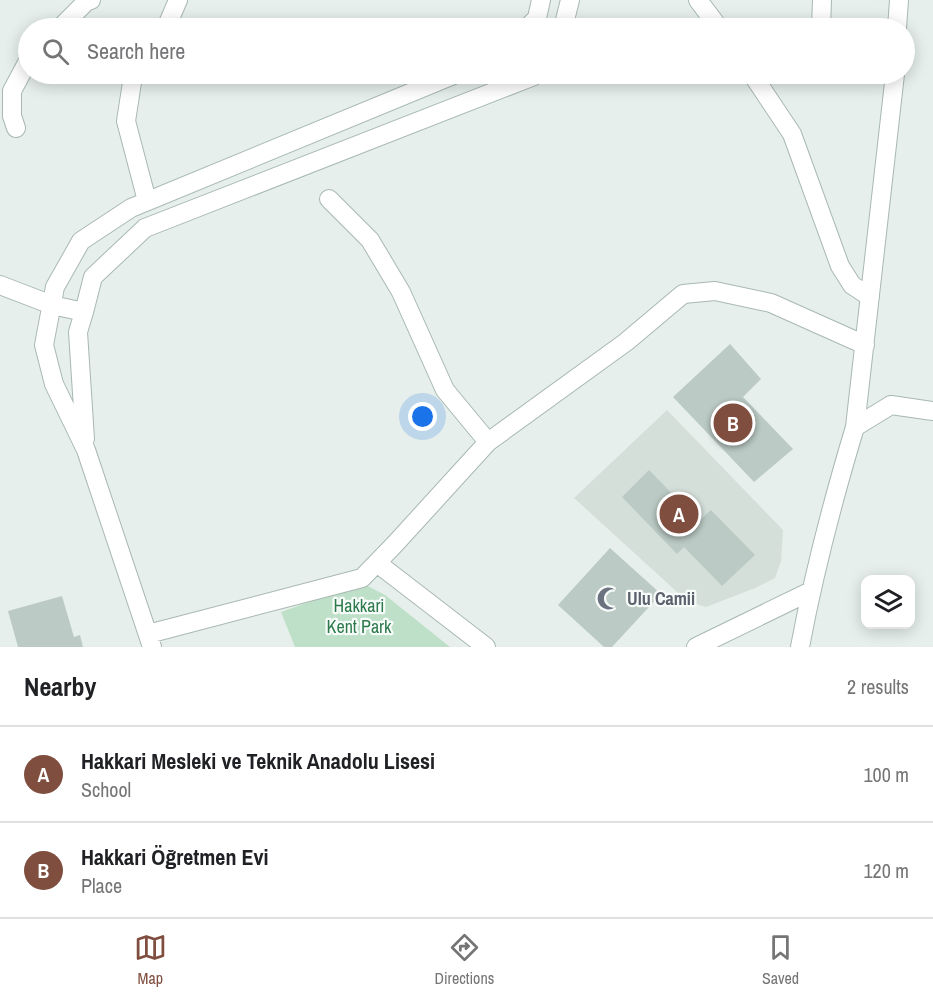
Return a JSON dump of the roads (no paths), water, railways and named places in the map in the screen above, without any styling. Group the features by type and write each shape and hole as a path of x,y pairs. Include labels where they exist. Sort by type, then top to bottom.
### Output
{"street":[{"path":"70,18 91,0"},
{"path":"170,18 178,0"},
{"path":"537,18 541,0"},
{"path":"566,18 570,0"},
{"path":"698,0 712,18"},
{"path":"821,18 822,0"},
{"path":"898,18 899,0"},
{"path":"16,128 12,116 12,91 18,80"},
{"path":"132,84 126,121 147,201"},
{"path":"432,84 130,208 81,241 56,287 44,345 54,384 86,450 150,640 362,578 488,442 626,342 683,294 715,291 771,303 865,345"},
{"path":"86,450 78,332 93,277 145,228 514,84"},
{"path":"759,84 792,134 840,266 852,285 870,297"},
{"path":"800,647 811,591 835,495 855,428 894,84"},
{"path":"329,199 370,240 401,292 445,390 488,442"},
{"path":"0,285 52,304 84,312"},
{"path":"855,428 891,405 933,411"},
{"path":"377,563 486,647"},
{"path":"696,647 811,591"}],"place":[{"name":"Hakkari Öğretmen Evi","path":"733,423"},
{"name":"Hakkari Mesleki ve Teknik Anadolu Lisesi","path":"679,514"},
{"name":"Ulu Camii","path":"609,599"}],"park label":[{"name":"Hakkari Kent Park","path":"359,616"}]}
